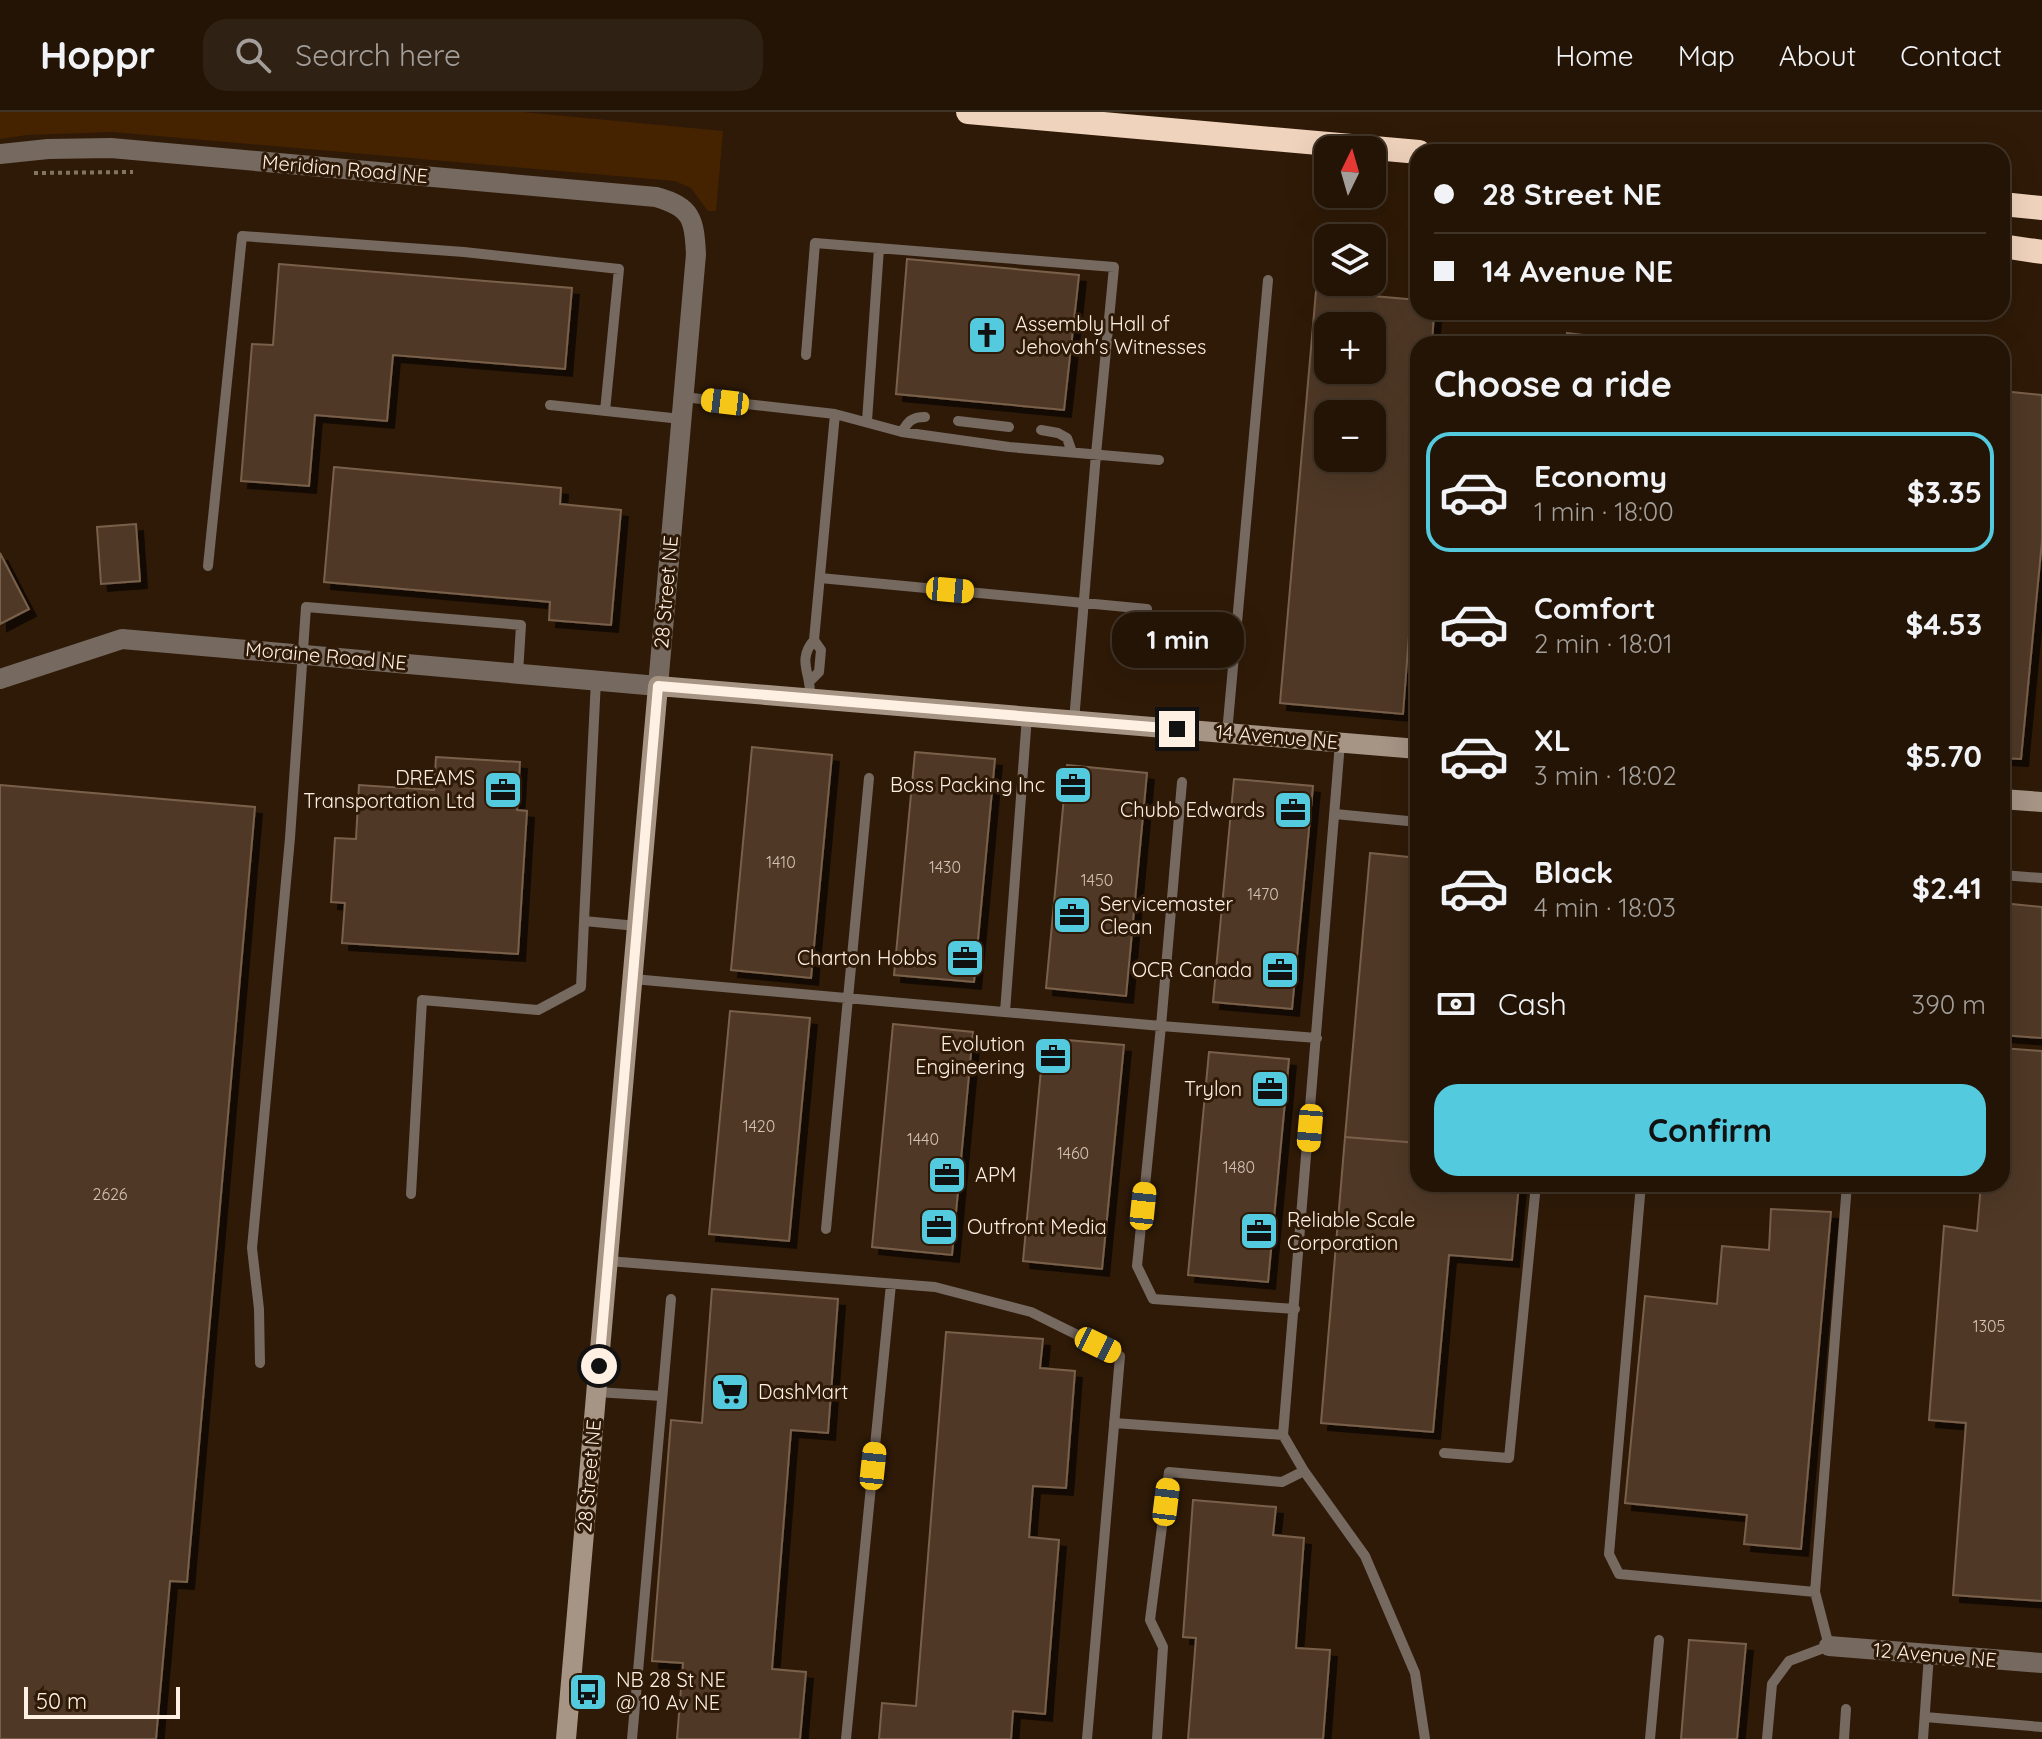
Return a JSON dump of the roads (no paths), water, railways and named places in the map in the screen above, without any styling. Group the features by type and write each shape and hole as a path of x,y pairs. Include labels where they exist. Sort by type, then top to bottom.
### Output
{"highway":[{"path":"968,112 1410,151"},
{"path":"2010,205 2042,208"},
{"path":"2010,247 2042,252"}],"street":[{"name":"Meridian Road NE","path":"0,154 48,149 111,148 656,197 676,202 687,211"},
{"name":"28 Street NE","path":"566,1739 696,254 694,229 687,211"},
{"name":"Moraine Road NE","path":"0,679 122,639 658,686"},
{"name":"14 Avenue NE","path":"658,686 811,689 1074,721 1410,748"},
{"path":"2010,800 2042,802"},
{"name":"12 Avenue NE","path":"1829,1646 2042,1663"}],"lane":[{"path":"208,566 242,236 464,252 619,269 605,411"},
{"path":"806,355 815,243 1114,267 1074,721"},
{"path":"867,421 879,248"},
{"path":"1227,733 1268,280"},
{"path":"683,397 835,414 902,432 1009,447 1159,460"},
{"path":"550,405 681,419"},
{"path":"811,689 819,672 821,650 814,640 835,414"},
{"path":"902,432 914,417 925,417"},
{"path":"958,421 1009,427"},
{"path":"1041,430 1067,438 1072,452"},
{"path":"820,578 1147,609"},
{"path":"260,1363 259,1309 252,1248 287,883 306,607 521,625 518,673"},
{"path":"411,1194 422,1000 538,1010 581,987 596,680"},
{"path":"1005,1012 1027,716"},
{"path":"1340,743 1283,1435 1304,1471 1365,1556 1415,1673 1425,1739"},
{"path":"826,1229 869,778"},
{"path":"1182,782 1137,1266 1153,1299 1295,1309"},
{"path":"1335,814 1410,821"},
{"path":"2010,876 2042,878"},
{"path":"584,921 637,926"},
{"path":"633,979 1317,1038"},
{"path":"1444,1453 1509,1458 1535,1192"},
{"path":"1640,1192 1609,1554 1619,1574 1815,1592"},
{"path":"1767,1739 1772,1684 1789,1661 1829,1646 1815,1592 1846,1192"},
{"path":"608,1261 935,1287 1031,1312 1120,1356 1087,1739"},
{"path":"846,1739 891,1284"},
{"path":"632,1739 671,1299"},
{"path":"596,1392 662,1396"},
{"path":"1114,1423 1283,1435"},
{"path":"1157,1739 1163,1647 1150,1620 1169,1472 1282,1482 1304,1471"},
{"path":"1650,1739 1659,1640"},
{"path":"1923,1739 1929,1655"},
{"path":"1844,1739 1846,1709"},
{"path":"1925,1717 2042,1727"}],"place":[{"name":"Assembly Hall of Jehovah's Witnesses","path":"987,335"},
{"name":"Boss Packing Inc","path":"1073,785"},
{"name":"DREAMS Transportation Ltd","path":"503,790"},
{"name":"Chubb Edwards","path":"1293,810"},
{"name":"Servicemaster Clean","path":"1072,915"},
{"name":"Charton Hobbs","path":"965,958"},
{"name":"OCR Canada","path":"1280,970"},
{"name":"Evolution Engineering","path":"1053,1056"},
{"name":"Trylon","path":"1270,1089"},
{"name":"APM","path":"947,1175"},
{"name":"Outfront Media","path":"939,1227"},
{"name":"Reliable Scale Corporation","path":"1259,1231"},
{"name":"DashMart","path":"730,1392"},
{"name":"NB 28 St NE @ 10 Av NE","path":"588,1692"}]}
